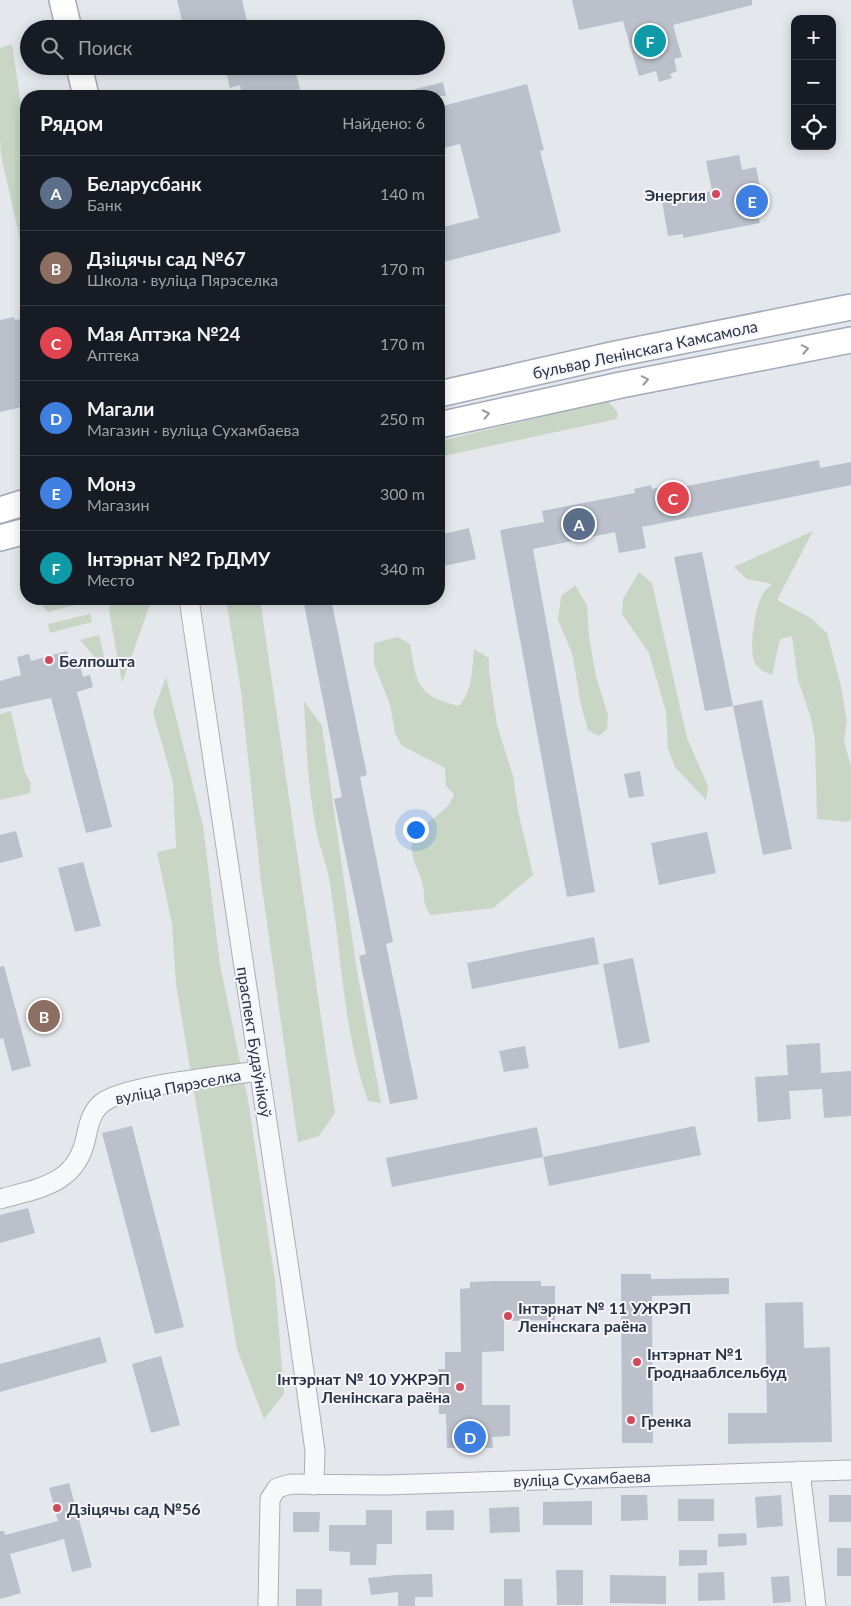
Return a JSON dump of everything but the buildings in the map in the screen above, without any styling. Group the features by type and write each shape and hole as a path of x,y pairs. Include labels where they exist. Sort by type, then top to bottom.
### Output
{"main road":[{"path":"62,0 67,20"},
{"path":"81,75 85,90"},
{"name":"бульвар Ленінскага Камсамола","path":"445,393 616,354 851,307"},
{"name":"бульвар Ленінскага Камсамола","path":"445,424 611,387 851,340"},
{"path":"0,510 20,504"},
{"path":"0,538 20,533"}],"street":[{"name":"праспект Будаўнікоў","path":"190,605 314,1442 314,1485"},
{"name":"вуліца Пярэселка","path":"0,1199 40,1188 62,1179 73,1169 83,1151 91,1116 101,1104 112,1096 180,1082 259,1071"},
{"name":"вуліца Сухамбаева","path":"268,1606 270,1499 277,1488 291,1484 394,1484 851,1470"},
{"path":"800,1471 816,1606"}],"green space":[{"path":"12,44 20,99 20,239 1,155 0,48"},
{"path":"608,401 618,413 617,419 445,456 445,440"},
{"path":"813,531 777,600 811,618 827,633 841,686 847,721 844,741 851,767 851,819 848,822 817,819 815,740 811,718 798,680 792,636 780,639 772,675 759,668 754,661 752,646 758,606 765,591 772,584 747,579 734,567"},
{"path":"639,572 652,583 687,738 708,786 706,800 675,767 668,749 666,712 649,653 622,614 623,599"},
{"path":"575,585 587,605 589,637 596,677 608,715 607,729 599,736 588,730 581,705 572,653 558,620 561,596"},
{"path":"44,605 74,605 48,612 43,607"},
{"path":"111,605 150,605 122,683 109,610"},
{"path":"227,605 261,605 335,1113 319,1136 298,1142 261,881 241,691"},
{"path":"90,614 92,622 50,633 48,624"},
{"path":"99,635 106,666 103,667 80,640"},
{"path":"398,637 410,644 418,679 427,693 435,698 459,706 464,700 469,686 474,649 489,658 489,672 497,725 513,776 518,811 533,875 493,908 431,915 426,907 422,882 412,854 412,844 419,830 451,802 454,794 446,786 445,768 401,745 395,733 390,704 374,664 374,643"},
{"path":"166,677 203,826 220,965 248,1100 275,1281 284,1394 264,1419 237,1349 176,984 172,924 157,852 176,848 173,782 153,712"},
{"path":"304,701 322,726 356,965 381,1103 368,1101 353,1045 328,873 318,840 313,813"},
{"path":"11,711 25,773 31,783 30,793 0,800 0,714"}],"place":[{"name":"Інтэрнат №2 ГрДМУ","path":"650,41"},
{"name":"Энергия","path":"716,194"},
{"name":"Монэ","path":"752,201"},
{"name":"Мая Аптэка №24","path":"673,498"},
{"name":"Беларусбанк","path":"579,524"},
{"name":"Белпошта","path":"49,660"},
{"name":"Дзіцячы сад №67","path":"44,1016"},
{"name":"Інтэрнат № 11 УЖРЭП Ленінскага раёна","path":"508,1316"},
{"name":"Інтэрнат №1 Гроднааблсельбуд","path":"637,1362"},
{"name":"Інтэрнат № 10 УЖРЭП Ленінскага раёна","path":"460,1387"},
{"name":"Гренка","path":"631,1420"},
{"name":"Магали","path":"470,1437"},
{"name":"Дзіцячы сад №56","path":"57,1508"}]}
